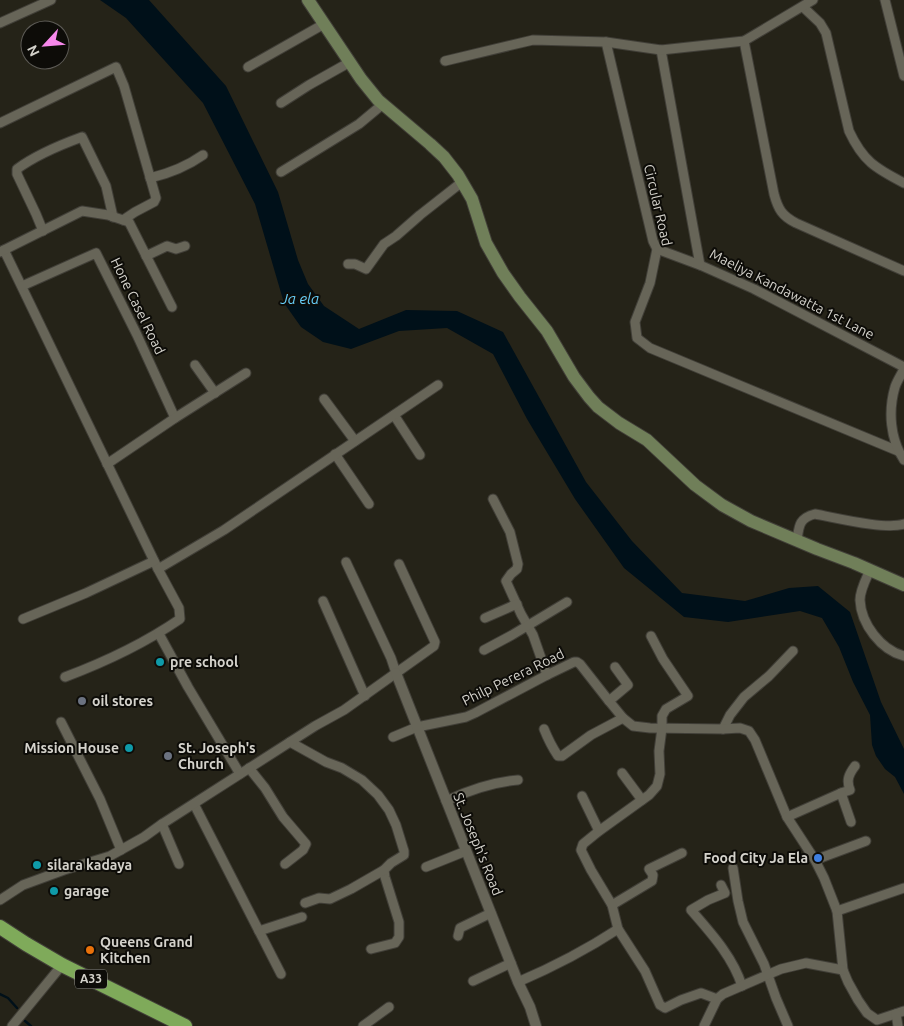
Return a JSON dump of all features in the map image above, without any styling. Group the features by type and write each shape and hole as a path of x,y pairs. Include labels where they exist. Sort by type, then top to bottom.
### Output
{"highway":[{"name":"A33","path":"0,927 62,965 185,1026"}],"main road":[{"path":"308,0 361,80 383,104 437,151 458,175 472,199 486,243 503,273 547,331 574,377 598,407 647,440 681,473 715,500 751,521 904,585"}],"street":[{"path":"0,24 50,0"},
{"path":"445,61 533,40 606,42 661,50 744,41 813,0"},
{"path":"885,0 904,76"},
{"path":"803,7 820,23 826,33 849,131 854,142 861,153 879,170 904,183"},
{"path":"248,66 324,24"},
{"path":"744,41 774,194 782,213 796,223 904,271"},
{"name":"Circular Road","path":"606,42 656,249 650,283 635,322 637,338 650,348 898,450"},
{"name":"Maeliya Kandawatta 1st Lane","path":"661,50 700,265 754,290 904,368"},
{"path":"281,103 308,85 350,62"},
{"path":"0,123 116,67 124,86 156,198 154,202 123,220"},
{"path":"281,172 359,124 383,104"},
{"path":"42,231 16,169 44,153 82,137 106,186 113,217"},
{"path":"150,178 167,174 190,164 203,155"},
{"path":"348,264 355,264 366,269 384,244 462,182"},
{"path":"65,677 158,634 180,619 179,608 156,565 22,286 2,251 82,211 123,220 129,222 172,307"},
{"path":"146,256 167,246 176,249 184,246"},
{"path":"656,249 700,265"},
{"name":"Hone Casel Road","path":"22,286 96,253 138,335 176,418"},
{"path":"194,365 215,392"},
{"path":"904,368 891,403 892,429 898,450 904,460"},
{"path":"107,464 246,373"},
{"path":"23,619 156,565 224,530 438,385"},
{"path":"324,399 355,441"},
{"path":"394,415 420,455"},
{"path":"335,454 369,504"},
{"path":"493,499 510,532 518,564 517,569 506,581 533,635 547,674"},
{"path":"797,540 799,527 803,520 809,515 815,514 875,524 898,526 904,524"},
{"path":"346,562 396,672"},
{"path":"0,900 23,885 110,856 144,838 162,824 249,768 344,710 434,646 435,642 399,564"},
{"path":"870,570 863,585 860,598 862,611 879,642 896,654 904,656"},
{"path":"323,601 365,696"},
{"path":"484,650 567,602"},
{"path":"486,618 517,604"},
{"path":"158,634 240,774"},
{"path":"651,636 663,659 688,696 666,709 662,716 659,751 660,774 657,786 650,795 599,830 583,844 581,850 612,906 618,929 645,971 660,1005 665,1008 701,993 717,999"},
{"path":"724,729 730,715 744,697 793,652"},
{"name":"Philp Perera Road","path":"394,738 417,727 475,713 547,674 574,662 578,662 623,718 633,726 650,728 740,728 749,731 755,740 787,817 815,860 824,878 837,911 843,970 848,982 858,1000 878,1023 900,1013"},
{"path":"609,701 628,685 615,667"},
{"name":"St. Joseph's Road","path":"396,672 536,1026"},
{"path":"544,729 558,756 562,756 592,735 623,718"},
{"path":"62,722 103,806 121,850"},
{"path":"290,742 362,780 378,795 389,810 396,825 404,855 384,870 351,889 330,899 319,898 305,904"},
{"path":"787,817 850,790 848,784 849,775 855,766"},
{"path":"249,768 265,788 283,817 306,844 303,850 285,864"},
{"path":"622,773 642,800"},
{"path":"446,800 474,789 518,780"},
{"path":"841,793 851,822"},
{"path":"582,796 599,830"},
{"path":"194,804 281,974"},
{"path":"162,824 179,864"},
{"path":"815,860 866,841"},
{"path":"426,867 466,851"},
{"path":"612,906 652,881 653,875 649,868 682,853"},
{"path":"733,868 743,922 764,964 788,1026"},
{"path":"371,949 395,943 399,937 399,922 384,870"},
{"path":"721,885 724,893 691,910 718,942 740,976 742,986"},
{"path":"837,911 904,888"},
{"path":"458,928 491,913"},
{"path":"259,931 302,917"},
{"path":"518,982 548,969 618,929"},
{"path":"473,981 511,963"},
{"path":"704,1026 717,999 723,994 767,974 806,963 843,970"},
{"path":"12,1026 62,965"},
{"path":"363,1026 390,1007"},
{"path":"898,1026 900,1013"}],"water":[{"name":"Ja ela","path":"100,0 149,0 226,86 278,192 298,260 308,284 324,306 359,329 406,310 457,311 503,332 586,482 632,541 682,593 745,601 789,588 818,586 850,612 881,702 904,749 904,794 895,777 885,769 876,756 872,745 870,715 853,682 839,647 822,618 800,611 728,622 684,617 624,568 575,499 527,419 493,354 447,328 399,331 351,349 323,342 301,327 284,303 255,204 203,103 126,18"}],"waterway":[{"path":"0,994 8,998 17,1008"},
{"path":"25,1021 31,1026"}],"place":[{"name":"pre school","path":"160,662"},
{"name":"oil stores","path":"82,701"},
{"name":"Mission House","path":"129,748"},
{"name":"St. Joseph's Church","path":"168,756"},
{"name":"Food City Ja Ela","path":"818,858"},
{"name":"silara kadaya","path":"37,865"},
{"name":"garage","path":"54,891"},
{"name":"Queens Grand Kitchen","path":"90,950"}]}
